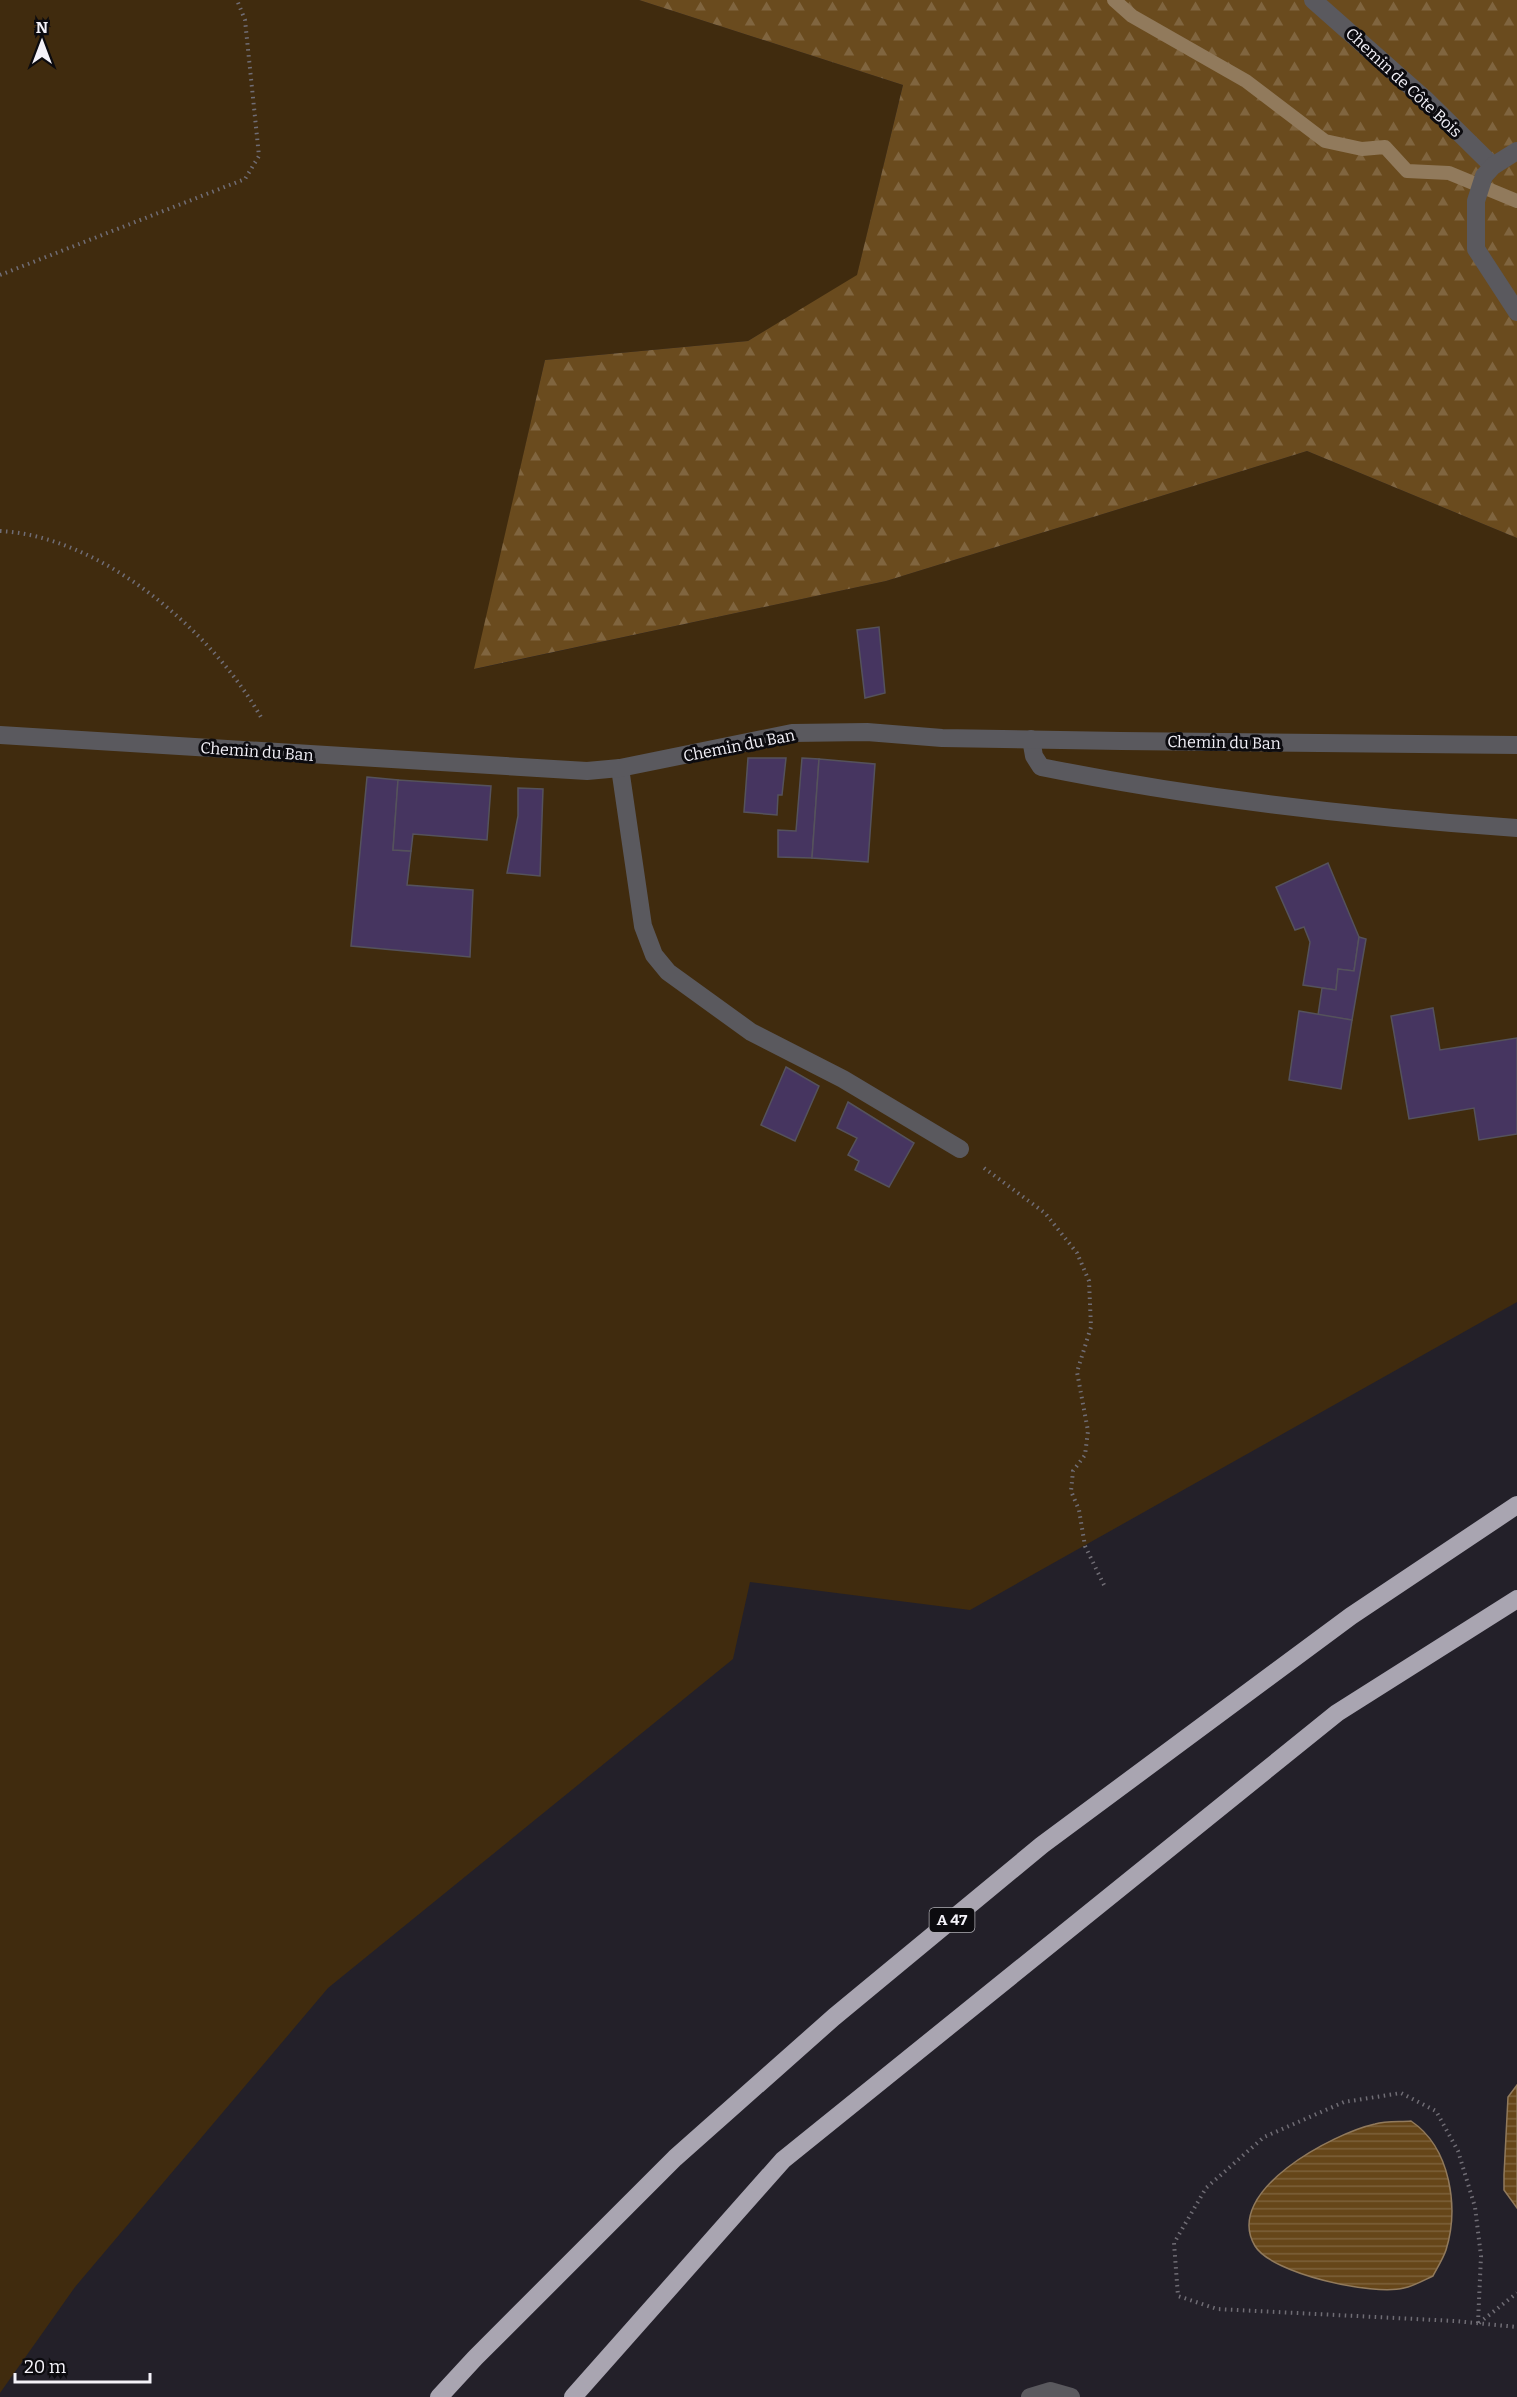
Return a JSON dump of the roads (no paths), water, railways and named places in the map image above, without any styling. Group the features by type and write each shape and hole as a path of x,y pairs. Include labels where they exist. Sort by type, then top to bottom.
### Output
{"highway":[{"name":"A 47","path":"439,2397 675,2158 861,1995 1051,1838 1351,1616 1517,1505"},
{"path":"573,2397 783,2160 1337,1713 1517,1599"}],"street":[{"name":"Chemin de Côte Bois","path":"1313,0 1425,99 1489,171"},
{"path":"1517,151 1489,171 1476,201 1476,249 1517,312"},
{"name":"Chemin du Ban","path":"0,735 587,771 620,768 792,733 867,732 942,738 1517,745"},
{"path":"1031,739 1034,756 1041,767 1181,794 1345,815 1517,828"},
{"path":"620,768 643,926 654,955 668,972 751,1032 843,1079 960,1149"},
{"path":"1030,2397 1050,2391 1071,2397"}],"waterway":[{"path":"1114,0 1132,16 1246,81 1325,141 1362,149 1385,147 1407,171 1449,173 1517,201"}]}
